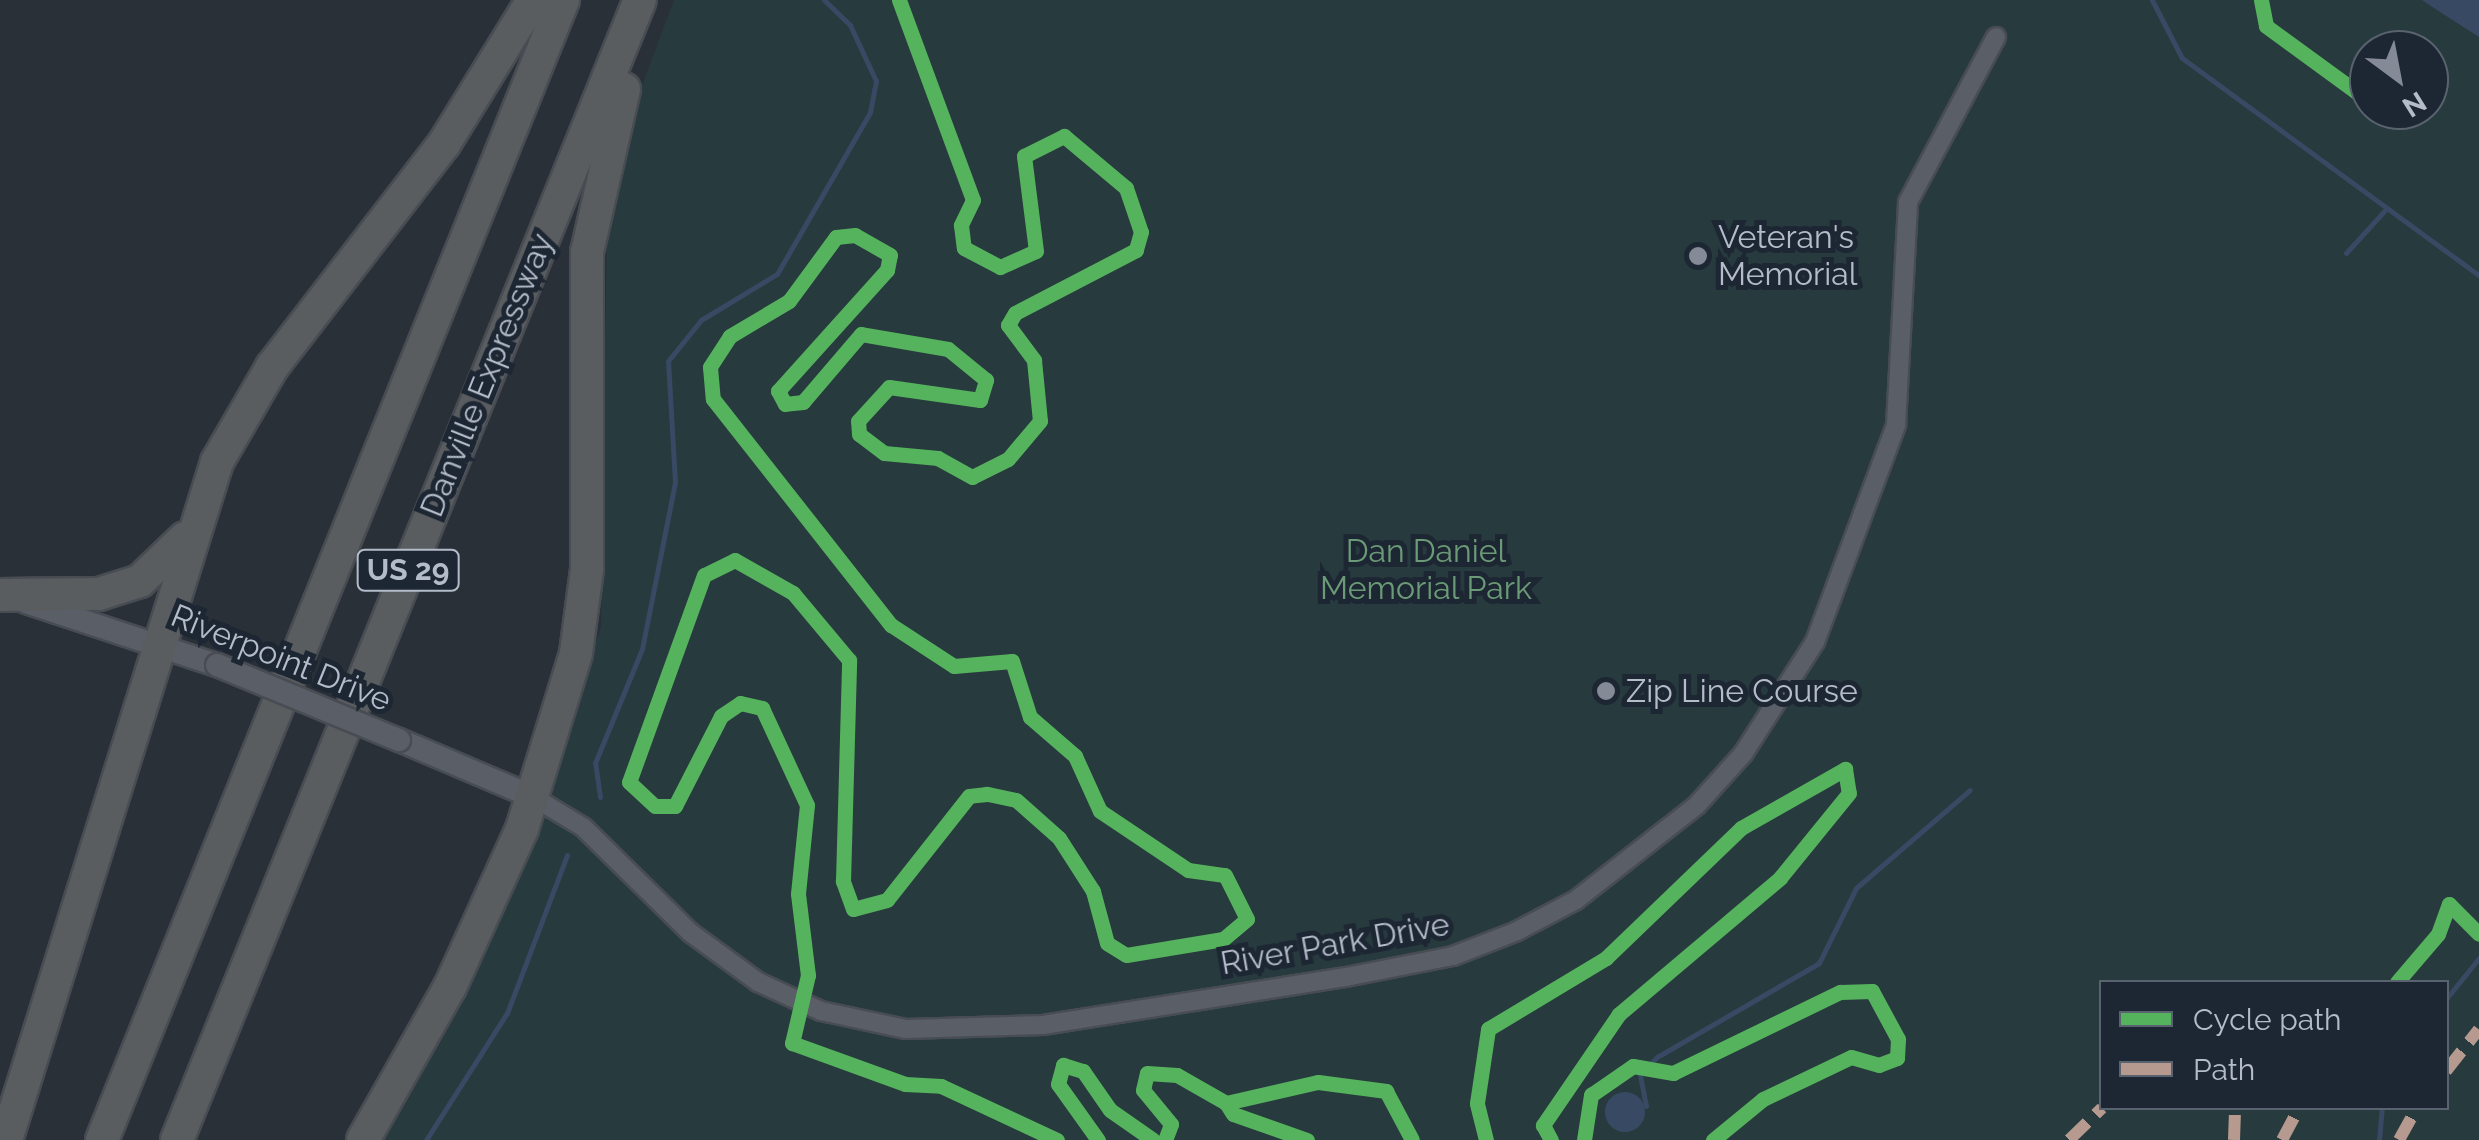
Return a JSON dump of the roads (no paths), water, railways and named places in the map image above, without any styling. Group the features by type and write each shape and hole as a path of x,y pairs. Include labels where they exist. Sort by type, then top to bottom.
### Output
{"highway":[{"path":"6,1140 216,462 272,367 444,144 534,0"},
{"name":"US 29","path":"102,1140 563,0"},
{"name":"Danville Expressway","path":"178,1140 640,0"},
{"path":"363,1140 450,987 532,797 584,612 590,233 613,123 656,0"},
{"path":"0,595 100,594 140,581 194,527"}],"street":[{"name":"River Park Drive","path":"532,797 583,827 691,934 758,982 822,1011 906,1029 1042,1025 1346,978 1453,956 1515,932 1576,900 1697,804 1744,754 1815,642 1896,424 1908,202 1996,37"},
{"name":"Riverpoint Drive","path":"0,595 217,665 532,797"}],"water":[{"path":"2422,0 2479,0 2479,37 2437,10"},
{"path":"1625,1092 1639,1098 1645,1112 1639,1126 1625,1132 1611,1126 1605,1112 1611,1098"}],"waterway":[{"path":"600,797 595,763 642,649 675,482 668,361 701,320 777,274 870,112 876,81 850,25 824,0"},
{"path":"2152,0 2182,58 2479,275"},
{"path":"2346,253 2387,208"},
{"path":"1646,1106 1640,1074 1657,1057 1819,963 1856,888 1970,790"},
{"path":"426,1140 507,1013 567,855"},
{"path":"2449,995 2479,958"},
{"path":"2379,1140 2382,1110"}],"place":[{"name":"Veteran's Memorial","path":"1698,256"},
{"name":"Zip Line Course","path":"1606,691"}],"park label":[{"name":"Dan Daniel Memorial Park","path":"1426,570"}]}
